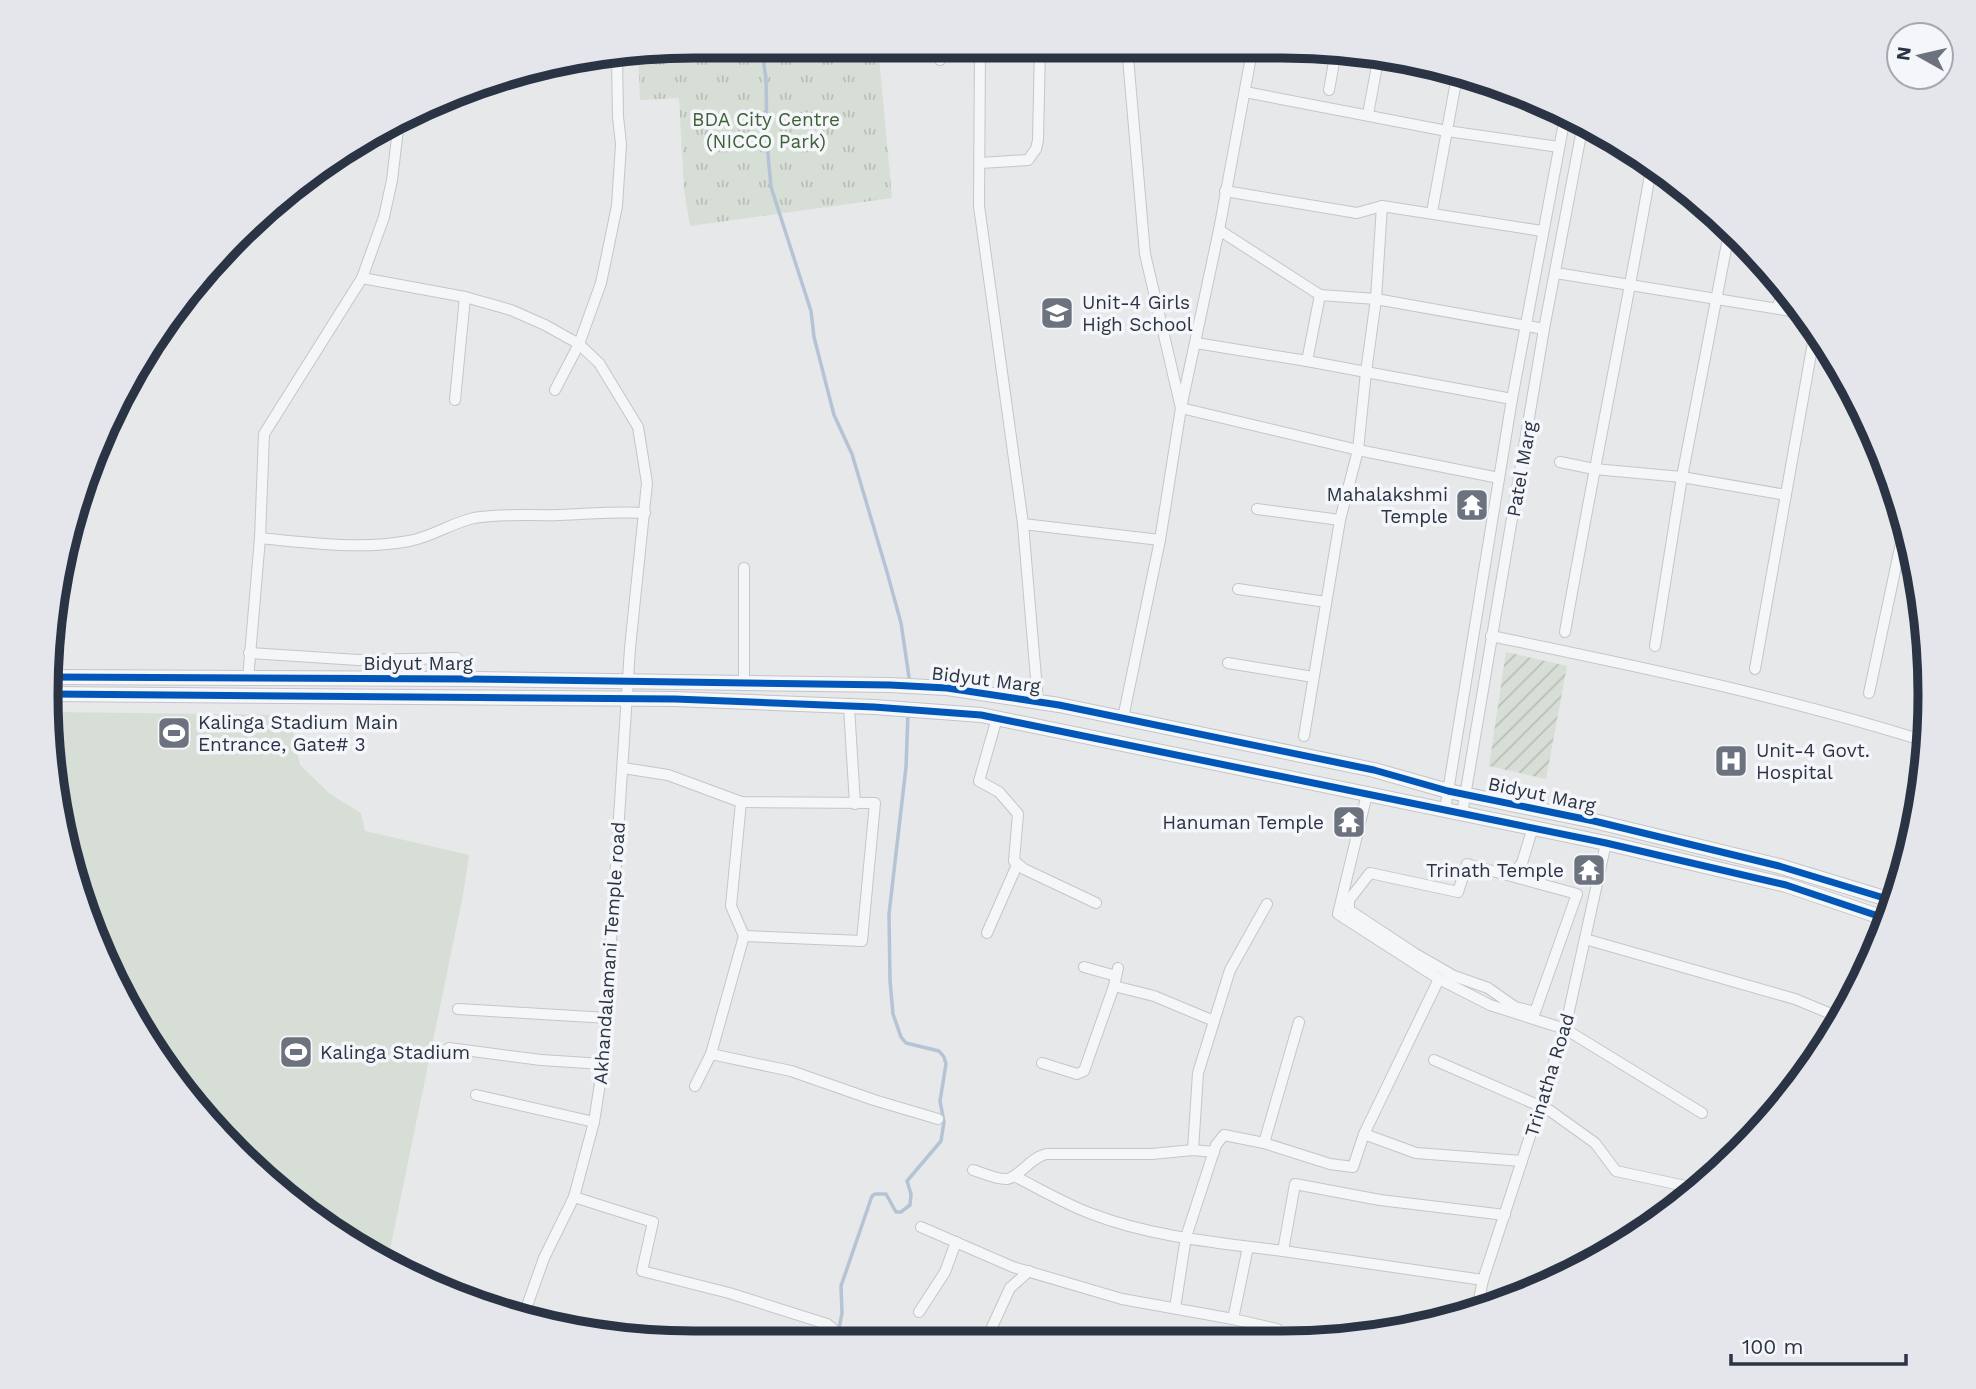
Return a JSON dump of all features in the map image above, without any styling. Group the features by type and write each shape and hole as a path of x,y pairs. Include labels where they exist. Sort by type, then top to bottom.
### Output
{"main road":[{"name":"Bidyut Marg","path":"58,677 628,681 947,688 1123,718 1374,770 1448,791 1594,821 1752,859 1884,898"},
{"name":"Bidyut Marg","path":"58,694 627,699 900,709 997,718 1269,776 1606,843 1786,885 1878,916"}],"street":[{"path":"980,58 979,206 1023,524 1038,702"},
{"path":"981,163 1028,160 1036,149 1040,58"},
{"path":"1128,58 1145,254 1181,408"},
{"path":"1123,718 1160,540 1181,408 1219,230 1251,58"},
{"path":"1329,90 1334,60"},
{"path":"555,390 579,345 601,284 617,206 621,144 617,62"},
{"path":"1368,114 1377,65"},
{"path":"1433,212 1456,82"},
{"path":"1245,92 1447,131 1559,147"},
{"name":"Patel Marg","path":"1448,791 1512,399 1564,123"},
{"path":"248,678 260,538 264,434 362,278 384,217 398,131"},
{"name":"Patel Marg","path":"1462,814 1491,636 1581,133"},
{"path":"1565,632 1650,176"},
{"path":"1225,191 1357,213 1382,206 1542,231"},
{"path":"1304,736 1340,520 1358,450 1376,299 1382,206"},
{"path":"1219,230 1320,295 1376,299 1545,328"},
{"path":"1655,646 1682,477 1728,240"},
{"path":"1556,273 1789,310"},
{"name":"Akhandalamani Temple road","path":"362,278 465,297 511,310 545,325 579,345 599,363 638,427 647,483 628,681 603,1063 594,1122 574,1197 544,1258 526,1309"},
{"path":"1307,360 1320,295"},
{"path":"455,400 465,297"},
{"path":"1778,308 1780,299"},
{"path":"1196,343 1307,360 1512,399"},
{"path":"1755,669 1813,344"},
{"path":"1181,408 1358,450 1499,478"},
{"path":"1560,462 1594,469 1682,477 1786,495"},
{"path":"1257,509 1340,520"},
{"path":"260,538 304,543 385,543 421,539 458,523 486,516 615,511 645,513"},
{"path":"1023,524 1160,540"},
{"path":"1869,693 1900,545"},
{"path":"744,568 744,683"},
{"path":"1238,589 1326,602"},
{"path":"1491,636 1752,693 1917,738"},
{"path":"249,653 358,660 457,658"},
{"path":"1228,663 1313,677"},
{"path":"849,707 855,804"},
{"path":"997,718 978,781 999,792 1018,814 1013,857 1017,865 1096,903"},
{"path":"623,768 668,775 741,802 876,803 862,941 744,936"},
{"path":"1445,810 1448,791"},
{"path":"1367,794 1338,914 1438,979 1490,1005 1565,1029 1702,1113"},
{"path":"695,1086 711,1054 744,936 731,905 741,802"},
{"path":"1511,876 1521,863 1533,827"},
{"name":"Trinatha Road","path":"1479,1299 1565,1029 1606,843"},
{"path":"1467,864 1511,876 1577,894 1535,1012 1515,1007 1488,988 1454,976 1414,953 1349,909 1349,900 1370,873 1458,892 1467,864"},
{"path":"987,933 1017,865"},
{"path":"1193,1150 1198,1073 1230,971 1267,904"},
{"path":"1585,939 1795,999 1832,1014"},
{"path":"1084,967 1116,977 1214,1021"},
{"path":"1042,1063 1077,1074 1084,1072 1116,977"},
{"path":"1175,1308 1186,1237 1219,1139 1224,1135 1264,1143 1330,1164 1353,1167 1364,1134 1438,979"},
{"path":"458,1009 608,1018"},
{"path":"1264,1143 1299,1022"},
{"path":"449,1048 541,1060 603,1063"},
{"path":"711,1054 800,1074 938,1119"},
{"path":"1434,1060 1558,1115 1595,1143 1616,1171 1686,1186"},
{"path":"476,1095 594,1122"},
{"path":"1364,1134 1416,1153 1522,1161"},
{"path":"973,1170 1010,1179 1032,1160 1046,1154 1152,1154 1193,1150 1214,1152"},
{"path":"1014,1176 1094,1215 1129,1225 1248,1247 1483,1280"},
{"path":"1283,1251 1295,1184 1380,1200 1505,1215"},
{"path":"574,1197 653,1223 642,1272 729,1293 827,1324 832,1331"},
{"path":"921,1227 1000,1262 1122,1299 1233,1319 1276,1331"},
{"path":"919,1312 939,1282 956,1242"},
{"path":"1233,1319 1248,1247"},
{"path":"990,1331 1010,1288 1028,1271"}],"green space":[{"name":"BDA City Centre (NICCO Park)","path":"879,58 892,198 690,226 684,189 679,98 640,100 638,60"},
{"path":"1506,652 1567,666 1546,779 1489,766"},
{"name":"Kalinga Stadium","path":"58,712 290,715 300,765 330,794 361,813 365,831 469,855 389,1253 307,1200 244,1145 189,1082 143,1013 106,938 79,859 63,778"}],"waterway":[{"path":"763,58 771,187 811,311 814,337 834,415 852,454 887,572 901,623 909,677"},
{"path":"839,1331 842,1313 841,1286 872,1196 886,1194 896,1212 901,1212 910,1205 911,1194 907,1181 941,1141 944,1122 940,1101 946,1064 944,1057 939,1051 906,1043 901,1037 893,1014 890,981 889,914 906,767 908,712"}],"cycle path":[{"path":"58,677 469,679 947,688 1059,705 1374,770 1448,791 1594,821 1779,866 1884,898"},
{"path":"58,694 675,699 874,707 981,715 1606,843 1786,885 1878,916"}],"place":[{"name":"Unit-4 Girls High School","path":"1057,313"},
{"name":"Mahalakshmi Temple","path":"1472,505"},
{"name":"Kalinga Stadium Main Entrance, Gate# 3","path":"174,733"},
{"name":"Unit-4 Govt. Hospital","path":"1731,761"},
{"name":"Hanuman Temple","path":"1349,822"},
{"name":"Trinath Temple","path":"1589,870"},
{"name":"Kalinga Stadium","path":"296,1052"}]}
